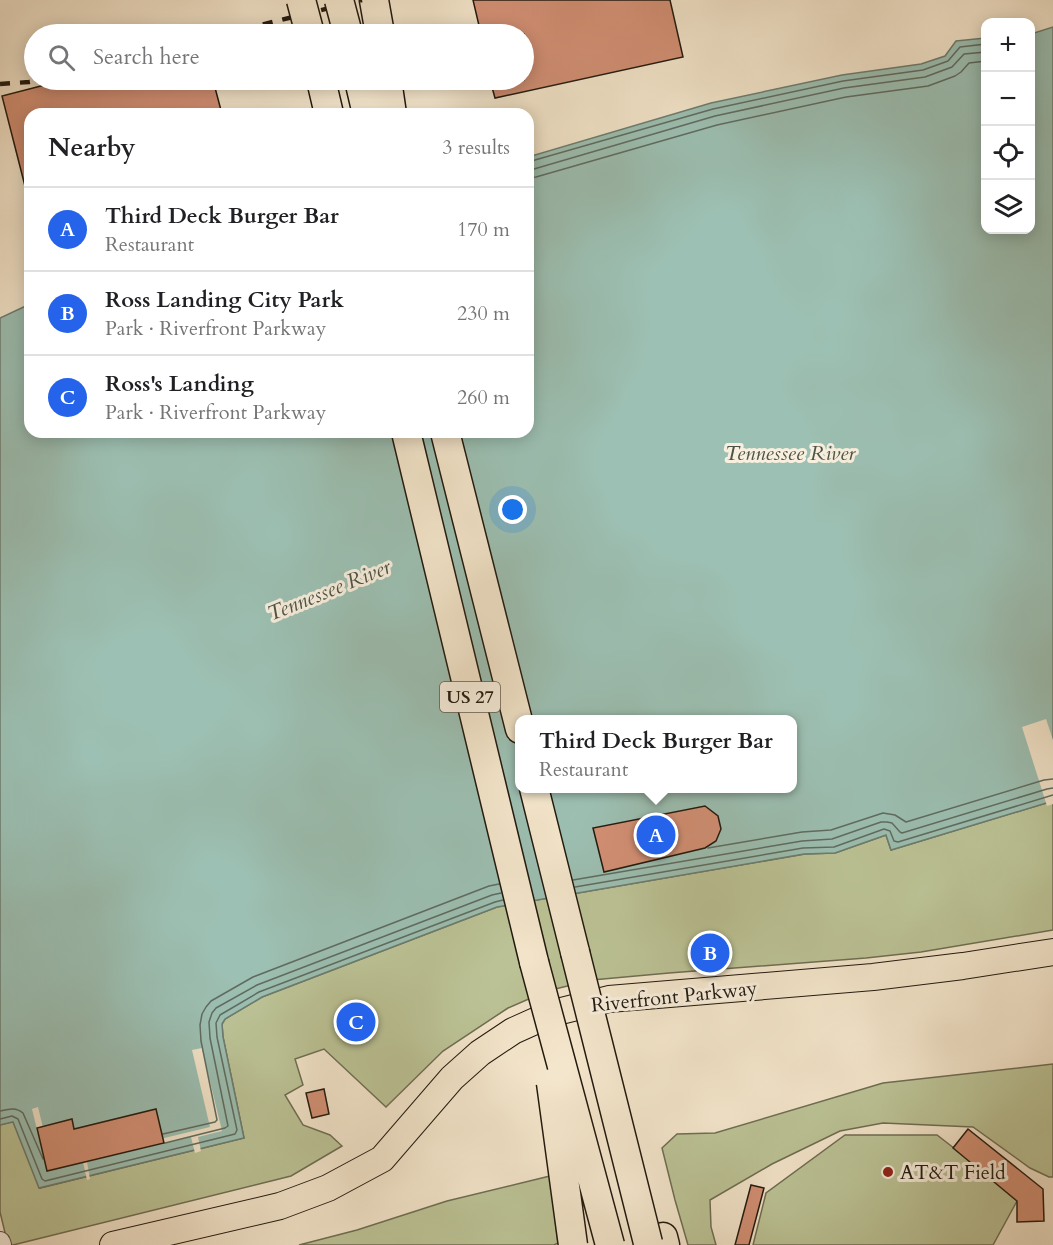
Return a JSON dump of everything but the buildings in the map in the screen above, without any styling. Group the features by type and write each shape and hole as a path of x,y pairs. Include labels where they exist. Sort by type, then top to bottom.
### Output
{"highway":[{"path":"301,0 307,24"},
{"path":"339,0 345,24"},
{"path":"374,0 378,24"},
{"path":"323,90 328,108"},
{"path":"361,90 366,108"},
{"path":"388,90 391,108"},
{"name":"US 27","path":"407,438 534,962 610,1245"},
{"name":"US 27","path":"446,438 516,715"},
{"path":"535,793 575,952 656,1242"},
{"path":"534,962 573,1245"}],"main road":[{"name":"Riverfront Parkway","path":"113,1245 280,1206 328,1188 381,1159 452,1078 480,1053 513,1031 553,1013 609,999 883,976 1053,952"}],"green space":[{"path":"1053,801 1053,930 921,952 592,980 547,991 508,1008 443,1051 386,1107 324,1049 295,1059 303,1085 285,1095 303,1125 330,1135 342,1146 291,1176 8,1245 0,1212 0,1125 13,1121 40,1188 244,1138 222,1024 225,1019 262,997 497,907 805,854 835,853 886,835 891,850"},
{"path":"1053,1064 1053,1177 1030,1168 973,1127 883,1123 840,1131 772,1164 710,1200 711,1227 716,1245 688,1245 662,1148 677,1134 715,1133 883,1083"},
{"name":"AT&T Field","path":"845,1135 937,1135 1017,1201 993,1245 753,1245 766,1193"},
{"path":"550,1176 558,1243 554,1245 299,1245 357,1230 447,1201"}],"water":[{"name":"Tennessee River","path":"1053,27 1053,801 891,850 886,835 835,853 804,854 497,907 262,997 225,1019 222,1024 223,1037 244,1138 39,1188 13,1122 0,1125 0,318 24,307 24,438 534,438 534,155 711,103 842,75 921,64 945,56 956,41 981,38 981,234 1035,234 1035,33"}],"pier":[{"path":"1046,719 1053,740 1053,804 1047,806 1022,727"},
{"path":"202,1048 222,1131 198,1137 201,1151 195,1153 191,1137 87,1162 90,1179 87,1180 83,1162 47,1171 32,1109 38,1107 52,1165 210,1127 192,1050"}],"railway":[{"path":"265,24 362,0"},
{"path":"0,84 24,82"}],"place":[{"name":"Third Deck Burger Bar","path":"656,835"},
{"name":"Ross Landing City Park","path":"710,953"},
{"name":"Ross's Landing","path":"356,1022"},
{"name":"AT&T Field","path":"888,1172"}]}
